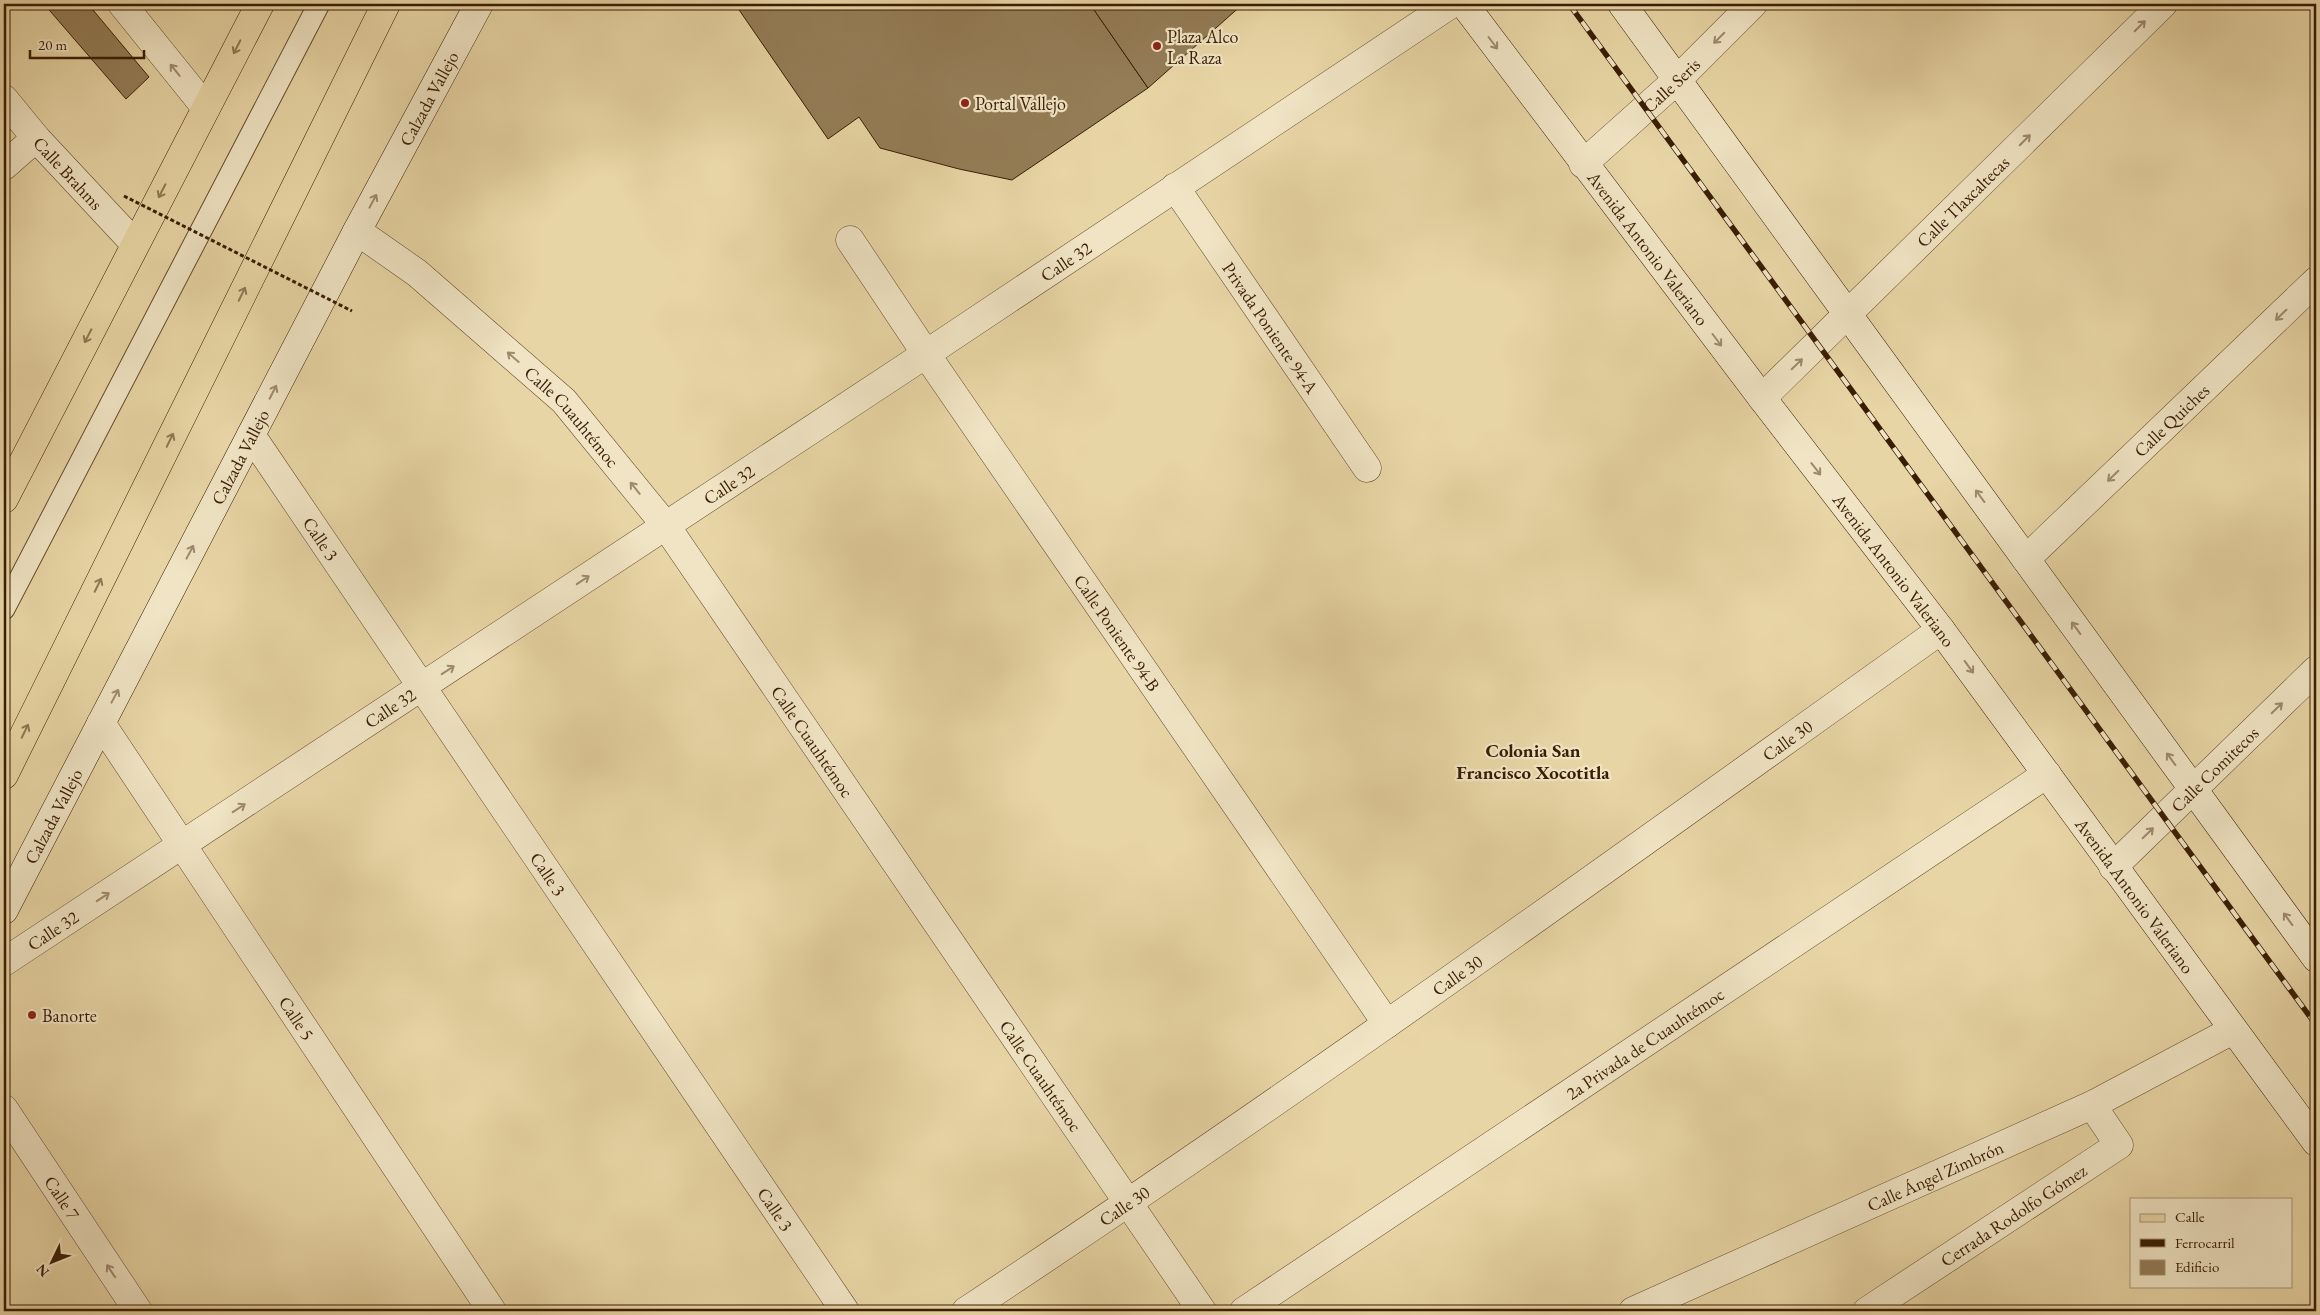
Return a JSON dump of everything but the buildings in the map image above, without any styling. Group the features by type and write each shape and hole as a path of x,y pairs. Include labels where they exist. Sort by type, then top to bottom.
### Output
{"main road":[{"path":"4,499 260,4"},
{"path":"4,775 386,4"}],"street":[{"path":"122,4 206,108"},
{"name":"Calzada Vallejo","path":"4,910 357,231 479,4"},
{"name":"Calle 32","path":"4,962 926,354 1451,4"},
{"name":"Avenida Antonio Valeriano","path":"1464,4 1583,164 1941,630 2316,1142"},
{"path":"1622,4 2316,958"},
{"name":"Calle Seris","path":"1583,164 1677,80 1753,4"},
{"name":"Calle Tlaxcaltecas","path":"1762,398 2163,4"},
{"name":"Calle Brahms","path":"4,99 36,138 135,244"},
{"path":"4,166 36,138"},
{"name":"Privada Poniente 94-A","path":"1175,187 1367,468"},
{"name":"Calle Cuauhtémoc","path":"357,231 417,273 564,401 666,526 1202,1311"},
{"name":"Calle Poniente 94-B","path":"850,240 926,354 1386,1024"},
{"name":"Calle Quiches","path":"2026,560 2316,281"},
{"name":"Calle 3","path":"251,435 845,1311"},
{"name":"Calle 30","path":"966,1311 1128,1204 1386,1024 1941,630"},
{"name":"Calle Comitecos","path":"2113,867 2316,670"},
{"name":"Calle 5","path":"101,723 492,1311"},
{"name":"2a Privada de Cuauhtémoc","path":"1244,1311 2047,774"},
{"name":"Calle Ángel Zimbrón","path":"1633,1311 2092,1105 2233,1030"},
{"name":"Cerrada Rodolfo Gómez","path":"1867,1311 2119,1145 2092,1105"},
{"name":"Calle 7","path":"4,1109 138,1311"}],"lane":[{"path":"4,609 319,4"}],"path":[{"path":"124,196 352,311"}],"railway":[{"path":"1569,4 2316,1025"}],"place":[{"name":"Plaza Alco La Raza","path":"1157,46"},
{"name":"Portal Vallejo","path":"965,103"},
{"name":"Banorte","path":"32,1015"}],"district":[{"name":"Colonia San Francisco Xocotitla","path":"1533,761"}]}
